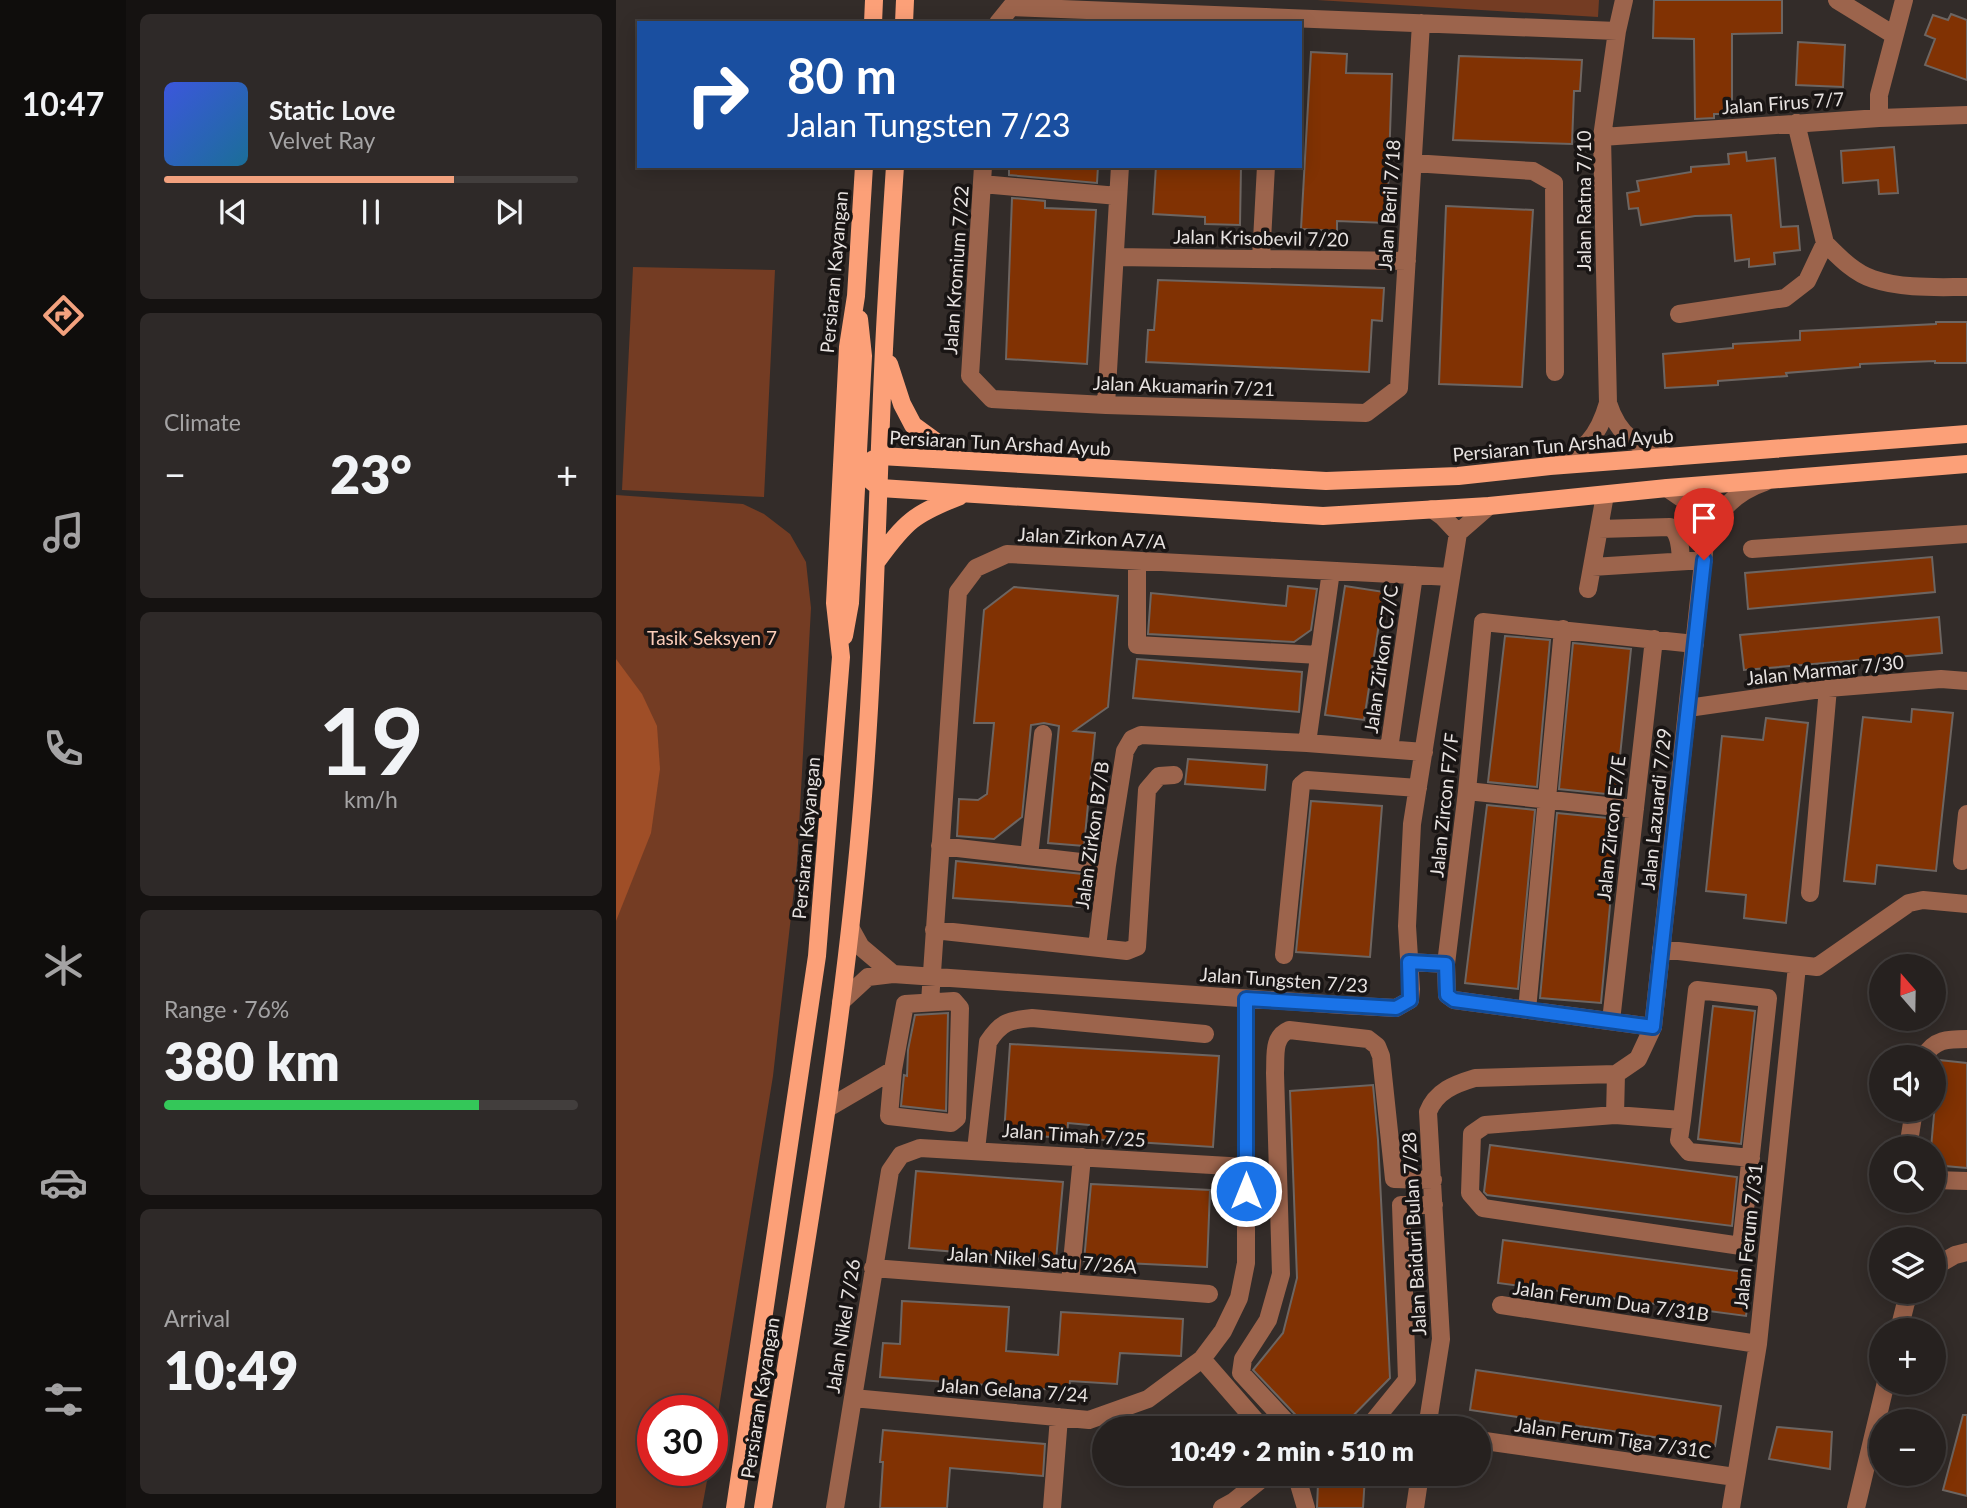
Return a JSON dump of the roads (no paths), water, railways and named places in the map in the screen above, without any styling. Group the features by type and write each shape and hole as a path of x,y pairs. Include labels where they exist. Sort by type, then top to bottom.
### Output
{"main road":[{"path":"873,21 874,0"},
{"path":"904,21 905,0"},
{"name":"Persiaran Kayangan","path":"735,1508 817,956 841,657 835,603 848,347 856,296 864,168"},
{"name":"Persiaran Kayangan","path":"763,1508 828,1108 851,929 863,795 877,561 884,347 895,168"},
{"path":"841,657 850,603 863,356 856,296"},
{"path":"884,347 895,388 913,425 963,462"},
{"name":"Persiaran Tun Arshad Ayub","path":"857,469 880,456 1326,481 1458,476 1550,466 1967,434"},
{"path":"857,469 880,488 1323,516 1489,506 1667,488 1967,464"},
{"path":"877,561 900,529 924,510 966,494"}],"street":[{"name":"Jalan Ratna 7/10","path":"1550,466 1583,449 1602,424 1608,403 1602,136 1624,0"},
{"path":"1837,0 1894,35"},
{"path":"1879,118 1879,95 1905,0"},
{"path":"1000,21 1011,7 1223,8 1421,23 1617,31"},
{"name":"Jalan Beril 7/18","path":"1399,388 1421,23"},
{"name":"Jalan Firus 7/7","path":"1602,136 1879,118 1967,116"},
{"path":"1796,123 1825,243 1846,264 1872,279 1917,287 1967,287"},
{"path":"1413,163 1533,171 1554,183 1555,372"},
{"path":"1106,405 1120,168"},
{"path":"1261,259 1266,168"},
{"path":"983,175 1118,196"},
{"name":"Jalan Kromium 7/22","path":"970,376 983,175"},
{"path":"1679,314 1785,298 1807,281 1825,243"},
{"name":"Jalan Krisobevil 7/20","path":"1115,257 1407,261"},
{"name":"Jalan Akuamarin 7/21","path":"970,376 992,399 1366,413 1399,388"},
{"name":"Jalan Ratna 7/10","path":"1608,403 1613,417 1626,436 1642,447 1669,457"},
{"path":"1706,534 1732,499 1754,485 1771,479"},
{"path":"1667,488 1693,506 1706,534"},
{"path":"1588,589 1605,495"},
{"path":"1432,509 1458,533 1489,506"},
{"path":"1599,529 1670,527 1677,534 1681,561"},
{"name":"Jalan Tungsten 7/23","path":"893,974 1396,1008 1410,1000 1408,880 1412,824 1458,533"},
{"name":"Jalan Lazuardi 7/29","path":"1616,1074 1637,1059 1653,1027 1706,534"},
{"path":"1752,549 1967,534"},
{"name":"Jalan Zirkon A7/A","path":"930,1002 958,592 976,568 1007,554 1451,577"},
{"path":"1592,567 1704,560"},
{"path":"1137,561 1137,645 1319,655"},
{"path":"1331,570 1307,743 1423,752"},
{"name":"Jalan Zirkon C7/C","path":"1389,749 1414,575"},
{"name":"Jalan Zircon F7/F","path":"1653,1027 1454,1000 1447,995 1446,964 1467,791 1483,622 1695,644"},
{"path":"1527,1010 1563,629"},
{"name":"Jalan Zircon E7/E","path":"1611,1021 1654,639"},
{"name":"Jalan Marmar 7/30","path":"1688,708 1828,688 1941,679 1967,681"},
{"path":"1810,893 1828,688"},
{"path":"1029,856 1043,734"},
{"name":"Jalan Zirkon B7/B","path":"1097,947 1125,751 1132,739 1141,735 1307,743"},
{"path":"934,930 1127,951 1137,947 1147,790 1159,776 1174,775"},
{"path":"1284,954 1301,785 1307,780 1418,789"},
{"path":"1467,791 1635,808"},
{"path":"1962,861 1967,814"},
{"path":"940,846 1107,864"},
{"path":"1661,949 1817,967 1909,903 1923,900 1967,904"},
{"path":"851,929 861,947 893,974"},
{"path":"1409,962 1446,964"},
{"name":"Jalan Ferum 7/31","path":"1731,1508 1758,1344 1797,966"},
{"path":"841,1002 869,977 893,974"},
{"path":"1682,1120 1615,1115 1485,1125 1472,1133 1470,1193 1483,1208 1741,1246 1751,1158 1768,998 1697,990 1682,1120 1679,1140 1689,1152 1751,1158"},
{"name":"Jalan Gelana 7/24","path":"853,1398 1088,1420 1148,1399 1202,1359 1223,1331 1239,1298 1246,1263 1246,999"},
{"path":"954,1001 960,1008 955,1121 951,1123 889,1116 893,1070 905,1004 954,1001"},
{"path":"976,1150 988,1042 997,1028 1013,1020 1032,1018 1205,1034"},
{"path":"1281,1416 1241,1373 1243,1359 1268,1320 1281,1274 1275,1073 1276,1042 1280,1036 1289,1030 1368,1039 1377,1046 1381,1056 1394,1179 1433,1180"},
{"path":"1934,1045 1944,1039 1967,1039"},
{"path":"828,1108 893,1070"},
{"path":"1615,1115 1616,1074"},
{"name":"Jalan Baiduri Bulan 7/28","path":"1429,1416 1441,1339 1428,1112 1438,1095 1457,1083 1475,1078 1616,1074"},
{"name":"Jalan Timah 7/25","path":"901,1154 920,1148 976,1150 1246,1167"},
{"name":"Jalan Nikel 7/26","path":"835,1508 890,1171 901,1154"},
{"path":"1070,1283 1082,1157"},
{"path":"1946,1180 1967,1181"},
{"path":"1378,1416 1407,1380 1401,1205 1434,1205"},
{"path":"1946,1260 1967,1252"},
{"name":"Jalan Nikel Satu 7/26A","path":"873,1268 1209,1294"},
{"name":"Jalan Ferum Dua 7/31B","path":"1501,1306 1758,1344"},
{"path":"1202,1359 1252,1416"},
{"path":"1856,1508 1883,1395"},
{"path":"1052,1508 1059,1417"},
{"name":"Jalan Ferum Tiga 7/31C","path":"1491,1442 1735,1477"},
{"path":"1222,1508 1253,1486"},
{"path":"1300,1486 1307,1508"},
{"path":"1415,1508 1418,1486"}],"park label":[{"name":"Tasik Seksyen 7","path":"712,638"}]}
